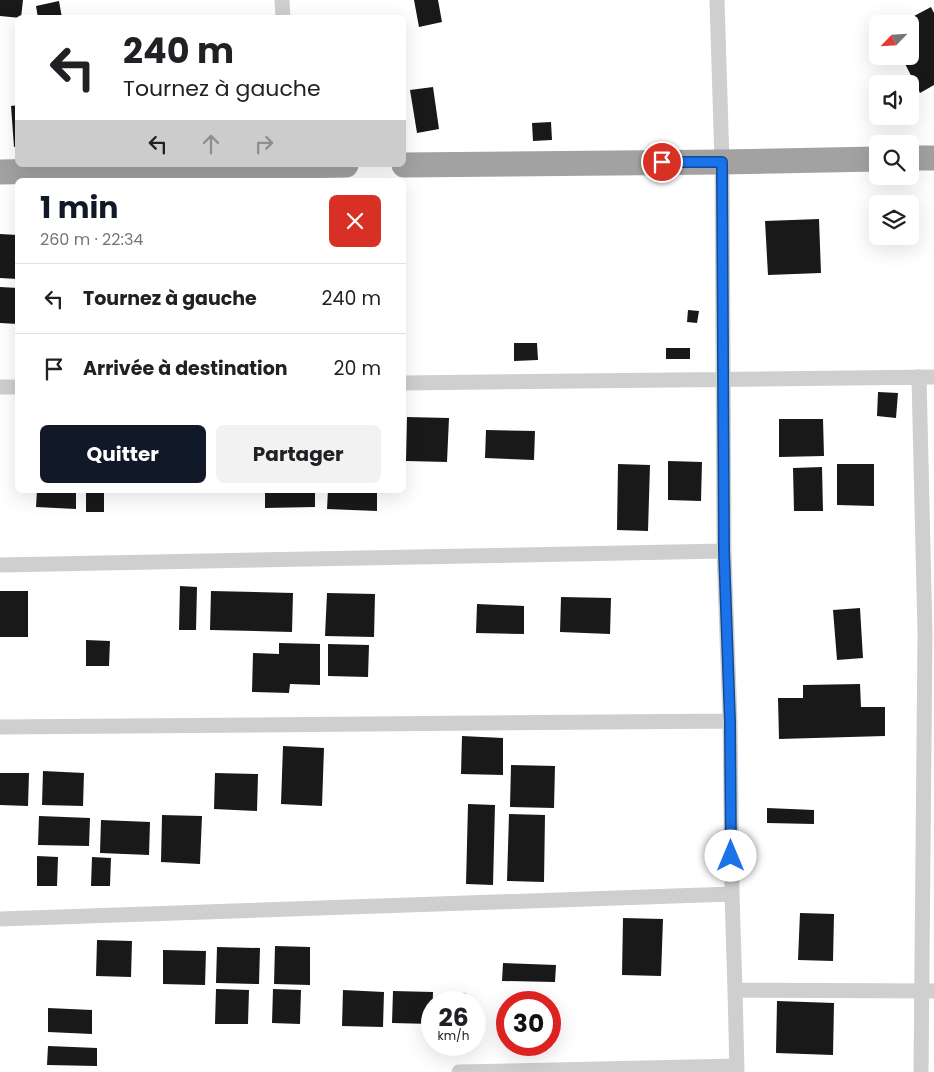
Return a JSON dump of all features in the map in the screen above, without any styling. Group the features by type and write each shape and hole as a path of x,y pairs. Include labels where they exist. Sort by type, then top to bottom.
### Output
{"highway":[{"path":"919,158 934,158"},
{"path":"406,164 869,159"},
{"path":"0,172 207,167"}],"street":[{"path":"282,0 283,15"},
{"path":"459,1072 737,1069 730,722 724,551 722,162 717,0"},
{"path":"919,377 929,634 928,991 921,1072"},
{"path":"406,383 934,377"},
{"path":"0,387 15,387"},
{"path":"0,565 724,551"},
{"path":"0,727 730,722"},
{"path":"0,919 732,894"},
{"path":"735,990 928,991"}],"building":[{"path":"0,0 23,0 21,15 15,15 15,17 0,16"},
{"path":"414,0 438,0 442,22 419,27"},
{"path":"59,1 61,15 38,15 36,6"},
{"path":"931,7 934,13 934,85 920,93 919,75 911,75 906,65 919,65 919,15 916,15"},
{"path":"433,87 439,129 417,133 410,90"},
{"path":"15,105 14,147 11,106"},
{"path":"551,122 552,140 533,141 532,123"},
{"path":"819,219 821,273 768,275 765,221"},
{"path":"0,234 15,235 15,279 0,278"},
{"path":"0,287 15,288 15,324 0,323"},
{"path":"688,310 699,311 697,323 687,322"},
{"path":"514,343 537,343 538,360 514,361"},
{"path":"666,348 690,348 690,359 666,359"},
{"path":"878,392 898,393 896,418 877,416"},
{"path":"407,417 449,418 447,462 406,461"},
{"path":"779,419 823,419 824,456 779,457"},
{"path":"486,430 535,431 534,460 485,458"},
{"path":"668,461 702,462 701,501 668,500"},
{"path":"618,464 650,465 648,531 617,530"},
{"path":"837,464 874,464 874,506 837,505"},
{"path":"822,467 823,511 794,511 793,468"},
{"path":"37,493 76,493 76,509 36,507"},
{"path":"86,493 104,493 104,512 86,512"},
{"path":"265,493 315,493 315,507 265,508"},
{"path":"328,493 377,493 377,511 327,509"},
{"path":"180,586 197,587 196,630 179,630"},
{"path":"0,591 28,591 28,637 0,637"},
{"path":"211,591 293,593 292,632 210,630"},
{"path":"327,593 375,594 374,637 325,636"},
{"path":"561,597 611,598 610,634 560,632"},
{"path":"477,604 524,606 524,634 476,633"},
{"path":"860,608 863,658 837,660 833,610"},
{"path":"86,640 110,641 109,666 86,666"},
{"path":"279,643 320,644 320,685 290,684 289,693 252,692 253,653 279,654"},
{"path":"328,644 369,645 368,677 328,676"},
{"path":"860,684 861,707 885,707 885,736 779,739 778,698 803,698 803,685"},
{"path":"462,736 503,738 503,775 461,774"},
{"path":"283,746 324,748 322,806 281,804"},
{"path":"511,765 555,766 554,808 510,807"},
{"path":"43,771 84,773 83,806 42,805"},
{"path":"0,773 29,773 28,806 0,805"},
{"path":"215,773 258,774 257,811 214,809"},
{"path":"468,804 495,805 493,885 466,884"},
{"path":"767,808 814,810 814,824 767,823"},
{"path":"509,814 545,815 544,882 507,881"},
{"path":"162,815 202,816 200,864 161,862"},
{"path":"39,816 90,818 89,846 38,845"},
{"path":"101,820 150,822 149,855 100,853"},
{"path":"37,856 58,857 57,886 37,886"},
{"path":"92,857 111,858 110,886 91,886"},
{"path":"800,913 834,914 833,961 798,960"},
{"path":"623,918 663,919 661,976 622,975"},
{"path":"97,940 132,941 131,977 96,976"},
{"path":"275,946 310,947 310,985 274,984"},
{"path":"217,947 260,948 259,984 216,983"},
{"path":"163,950 206,951 205,985 163,984"},
{"path":"503,963 556,965 555,982 502,981"},
{"path":"216,989 249,990 248,1024 215,1024"},
{"path":"273,989 301,990 300,1024 272,1023"},
{"path":"343,990 384,992 383,1027 342,1026"},
{"path":"393,991 421,992 421,1024 392,1023"},
{"path":"777,1001 834,1003 833,1055 776,1053"},
{"path":"48,1008 92,1010 92,1034 48,1032"},
{"path":"48,1046 97,1048 97,1066 47,1065"}],"route":[{"path":"662,162 722,162 724,551 730,722 731,856"}]}
